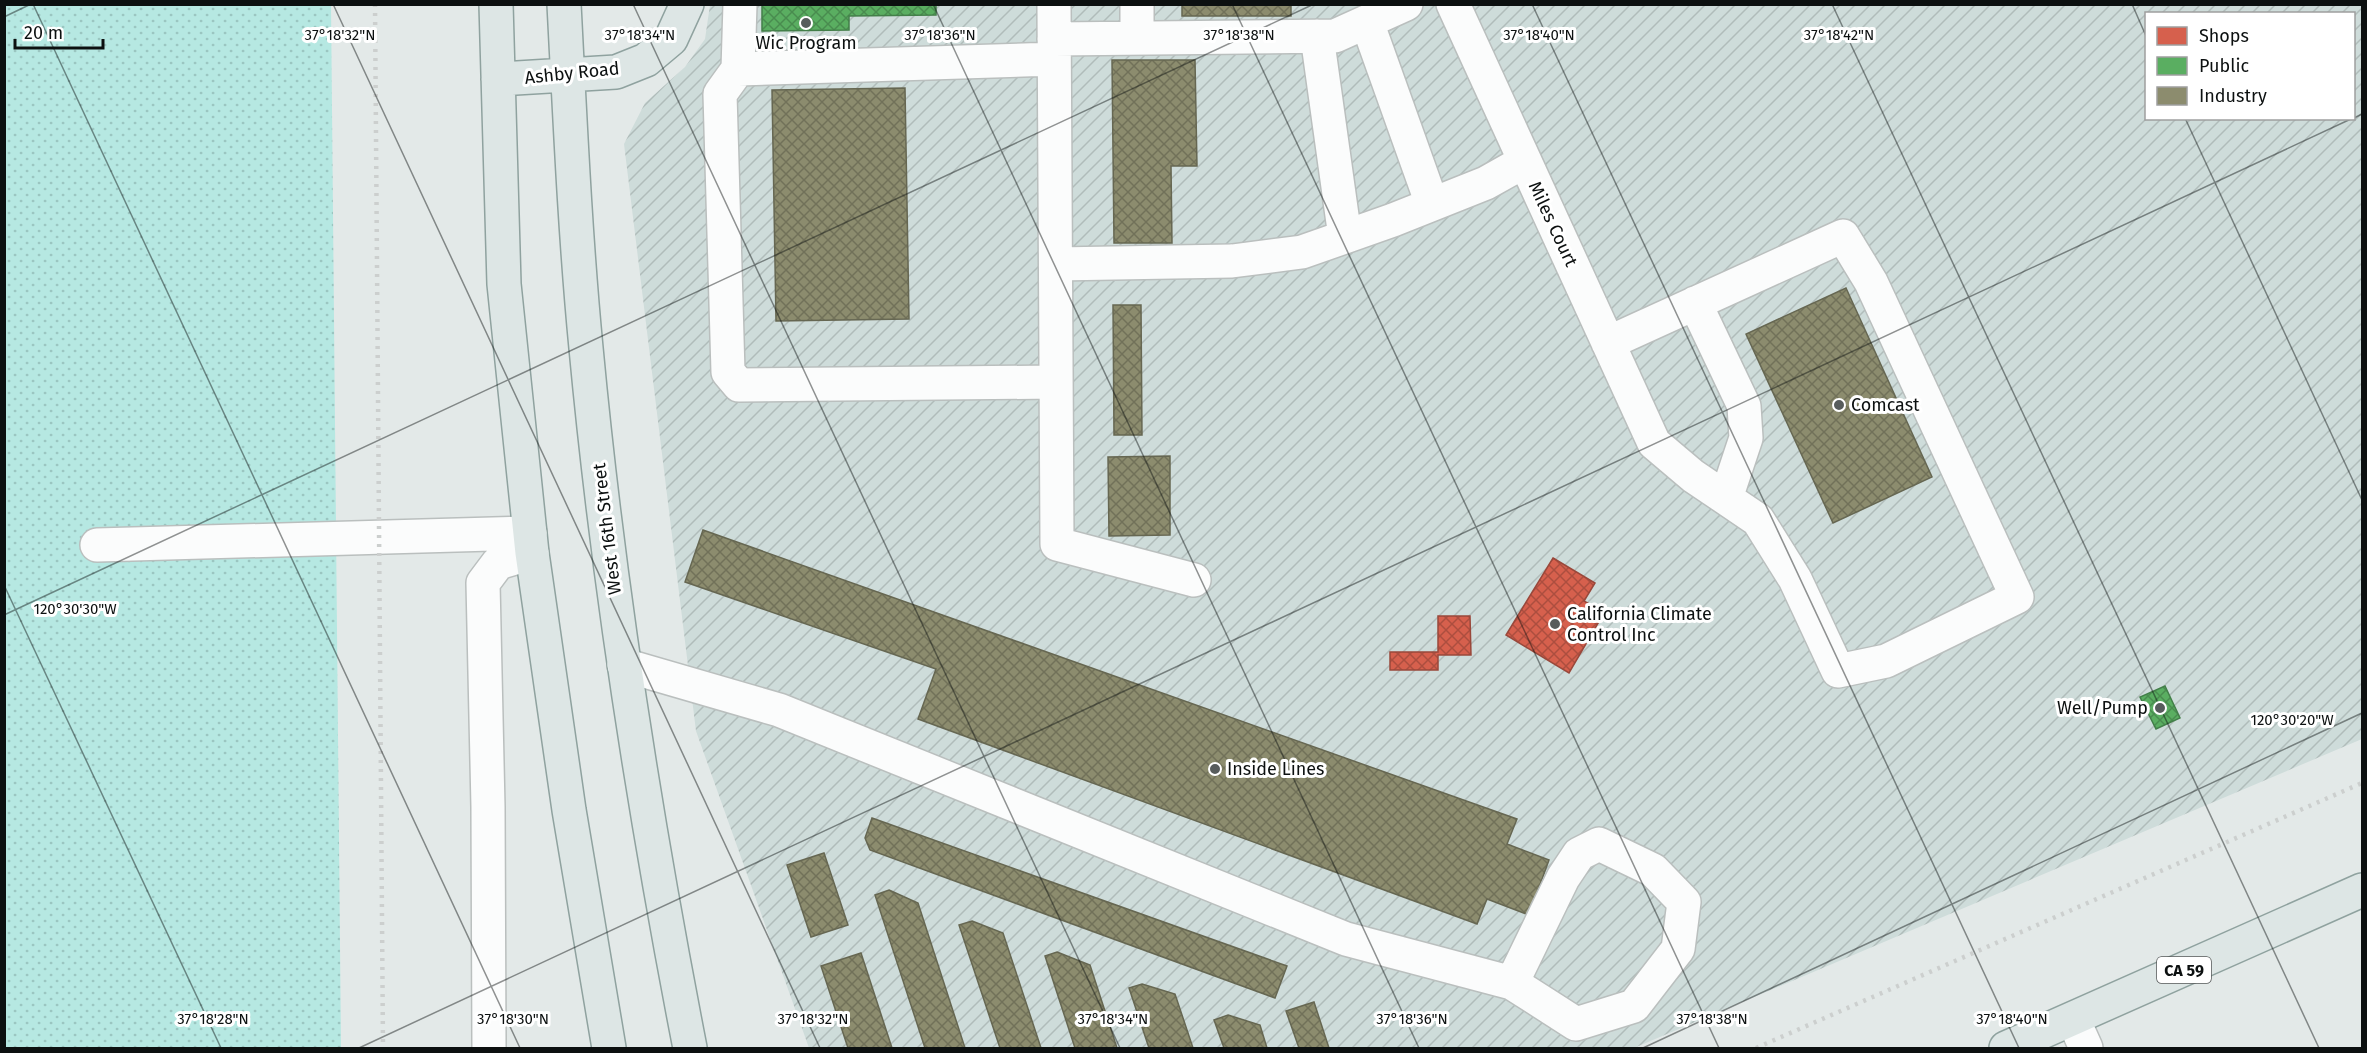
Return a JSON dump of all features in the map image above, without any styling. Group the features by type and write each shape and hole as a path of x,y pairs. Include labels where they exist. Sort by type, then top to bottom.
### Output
{"main road":[{"path":"496,4 504,284 531,543 569,810 609,1048"},
{"name":"West 16th Street","path":"564,4 586,347 624,665 661,898 690,1048"},
{"name":"Ashby Road","path":"498,80 616,72 646,60 670,39 687,4"},
{"name":"CA 59","path":"2006,1048 2362,890"}],"street":[{"path":"740,4 738,69 720,94 728,372 739,385 1056,382"},
{"path":"1053,4 1057,544 1194,580"},
{"path":"1137,4 1137,37"},
{"path":"738,69 1054,49 1137,37 1335,36 1406,4"},
{"name":"Miles Court","path":"1453,4 1654,443 1693,476 1726,498"},
{"path":"1366,22 1432,204"},
{"path":"1317,36 1345,237"},
{"path":"1056,264 1232,261 1302,252 1486,183 1525,161"},
{"path":"1608,343 1695,303 1843,236 1871,282 2017,597 1886,661 1838,671 1795,579 1758,520 1726,498 1746,438 1744,406 1695,303"},
{"path":"97,544 531,543"},
{"path":"489,1048 488,807 483,584 498,563 531,543"},
{"path":"624,665 778,710 1346,939 1512,983 1576,1024 1634,1006 1678,949 1684,902 1653,870 1599,844 1580,854 1563,878 1512,983"},
{"path":"2073,1019 2086,1048"}],"shaded area":[{"path":"5,5 331,5 341,1048 5,1048"},
{"path":"710,5 2362,5 2362,739 1634,1048 809,1048 696,731 624,144 645,103 685,67 705,39"}],"building: Shops":[{"name":"California Climate Control Inc","path":"1553,558 1595,583 1584,601 1604,613 1569,673 1506,635"},
{"path":"1438,616 1470,616 1471,655 1438,655 1438,670 1390,670 1390,652 1438,652"}],"building: Public":[{"name":"Wic Program","path":"762,4 936,4 936,15 849,16 849,30 762,31"},
{"name":"Well/Pump","path":"2165,686 2180,718 2156,729 2140,697"}],"building: Industry":[{"path":"1182,4 1291,4 1291,16 1182,16"},
{"path":"1112,60 1195,60 1197,166 1171,166 1172,243 1114,243"},
{"path":"905,88 909,319 776,321 772,90"},
{"name":"Comcast","path":"1846,288 1932,477 1833,523 1746,334"},
{"path":"1113,305 1141,305 1142,435 1114,435"},
{"path":"1170,456 1170,535 1109,536 1108,457"},
{"name":"Inside Lines","path":"703,530 1517,819 1507,844 1549,860 1529,915 1487,899 1477,924 918,719 936,669 685,582"},
{"path":"872,818 1287,966 1275,998 870,850 865,838"},
{"path":"824,853 848,925 811,937 787,865"},
{"path":"889,890 918,903 965,1048 925,1048 875,895"},
{"path":"972,921 1003,933 1041,1048 1000,1048 959,925"},
{"path":"1057,952 1090,965 1117,1048 1075,1048 1045,956"},
{"path":"861,953 892,1048 848,1048 821,966"},
{"path":"1142,984 1175,994 1193,1048 1149,1048 1129,988"},
{"path":"1314,1002 1329,1048 1299,1048 1286,1011"},
{"path":"1228,1015 1260,1025 1267,1048 1224,1048 1214,1020"}],"railway":[{"path":"375,4 383,1048"},
{"path":"1756,1048 2362,783"}],"place":[{"name":"Wic Program","path":"806,23"},
{"name":"Comcast","path":"1839,405"},
{"name":"California Climate Control Inc","path":"1555,624"},
{"name":"Well/Pump","path":"2160,708"},
{"name":"Inside Lines","path":"1215,769"}]}
